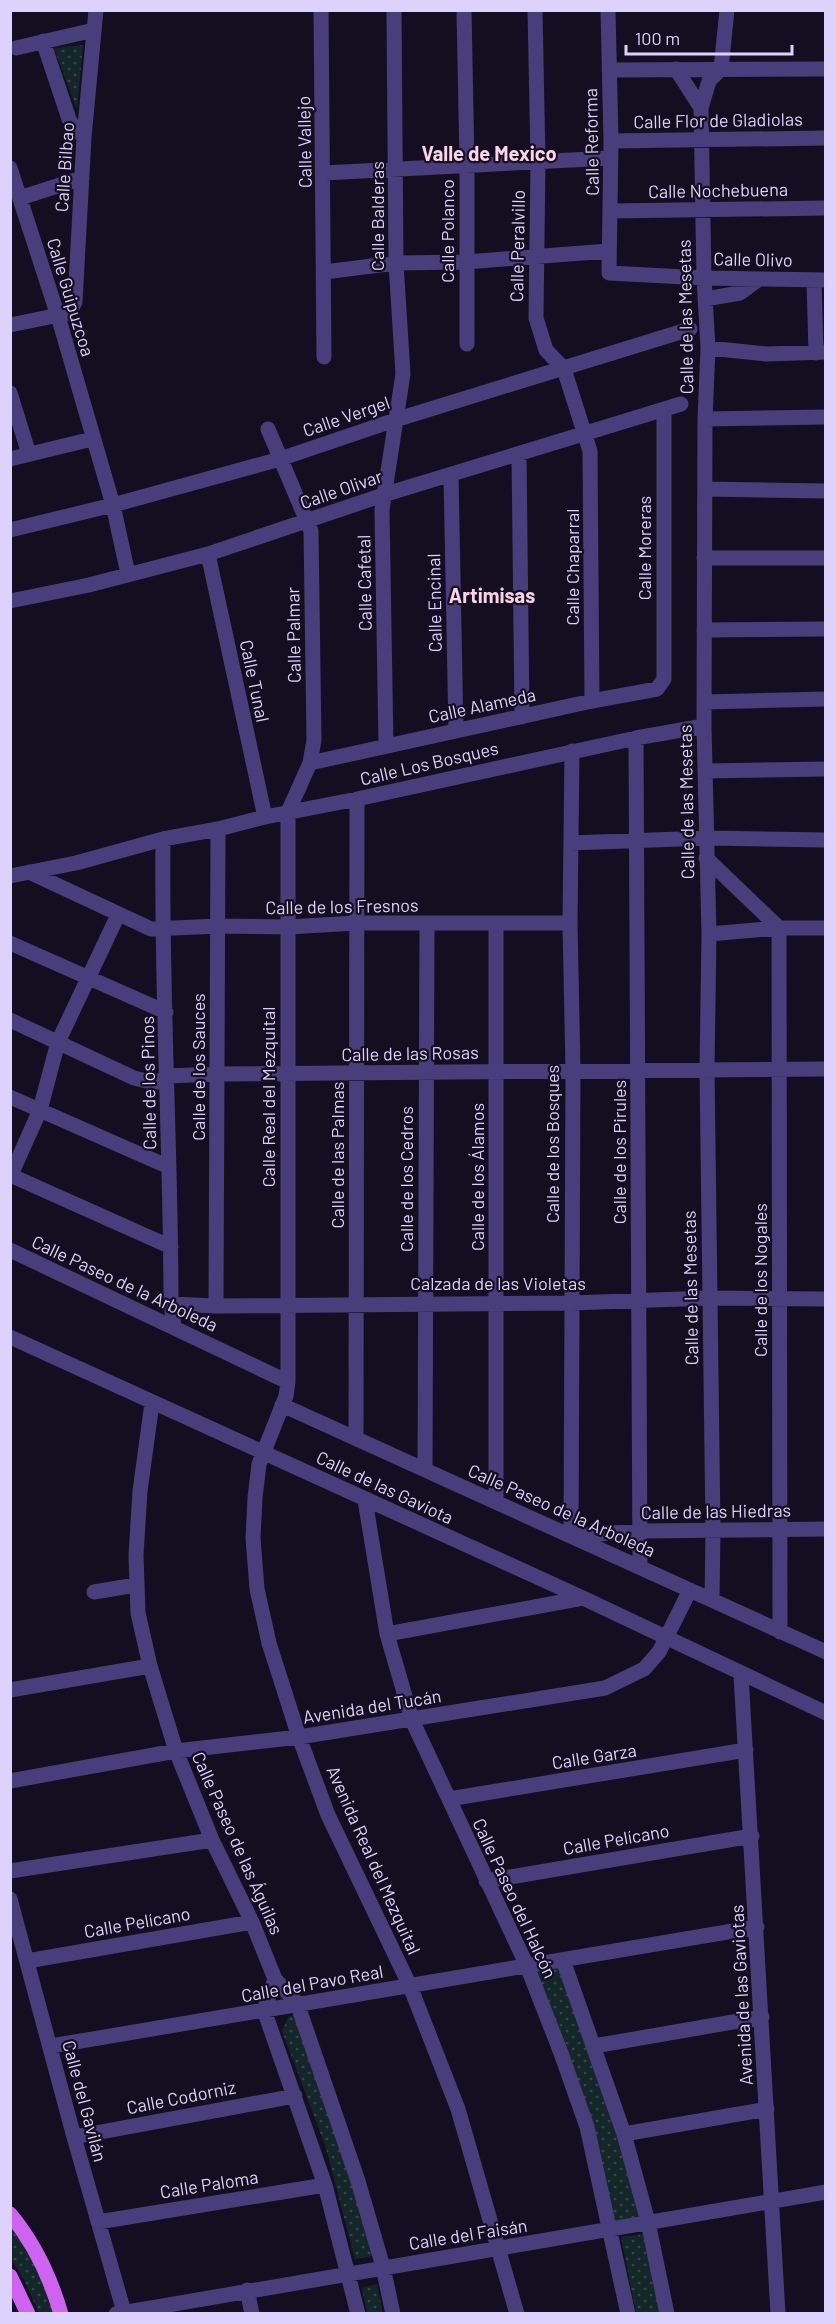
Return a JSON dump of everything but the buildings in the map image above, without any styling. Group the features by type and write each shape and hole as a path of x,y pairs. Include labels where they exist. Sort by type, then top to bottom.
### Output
{"main road":[{"path":"10,2214 24,2231 43,2263 61,2313"},
{"path":"10,2223 24,2231"},
{"path":"10,2276 28,2313"}],"street":[{"name":"Calle Bilbao","path":"58,316 69,313 75,302 84,137 96,10"},
{"name":"Calle Vallejo","path":"321,10 324,357"},
{"name":"Calle Balderas","path":"394,10 396,263 403,374 395,420"},
{"name":"Calle Polanco","path":"464,10 467,344"},
{"name":"Calle Peralvillo","path":"535,10 538,161 538,255 535,294 537,324 546,350 564,369 585,434"},
{"name":"Calle Reforma","path":"608,10 611,141 609,273"},
{"name":"Calle de las Mesetas","path":"712,1600 707,1069 709,934 704,726 705,419 708,348 702,210 701,108 709,81 721,69 727,10"},
{"path":"16,48 94,30"},
{"path":"43,41 69,119 73,127 84,137"},
{"path":"676,69 701,108"},
{"path":"609,70 825,69"},
{"name":"Calle Flor de Gladiolas","path":"611,141 825,138"},
{"path":"324,173 610,158"},
{"name":"Calle Guipuzcoa","path":"10,168 58,316 113,505 128,574"},
{"path":"20,198 82,178"},
{"name":"Calle Nochebuena","path":"611,211 825,208"},
{"path":"324,272 396,263 466,262 608,251"},
{"name":"Calle Olivo","path":"609,273 704,278 820,280"},
{"path":"705,299 725,298 740,293 759,279"},
{"path":"708,348 766,354 821,353 820,280"},
{"path":"10,325 58,316"},
{"name":"Calle Vergel","path":"10,530 113,505 280,459 395,420 690,328"},
{"path":"11,393 29,454"},
{"name":"Calle Olivar","path":"10,601 208,554 383,495 681,404"},
{"name":"Calle Moreras","path":"662,685 664,679 664,410"},
{"path":"705,419 825,417"},
{"name":"Calle Cafetal","path":"386,746 383,495 395,420"},
{"name":"Calle Palmar","path":"268,429 311,531 314,729 310,763 288,812"},
{"name":"Calle Chaparral","path":"585,434 591,462 592,701"},
{"path":"10,459 92,439"},
{"path":"519,454 522,717"},
{"name":"Calle Encinal","path":"451,475 456,731"},
{"path":"705,489 825,491"},
{"name":"Calle Tunal","path":"208,554 265,817"},
{"path":"704,558 825,558"},
{"path":"704,630 825,629"},
{"name":"Calle Alameda","path":"310,763 592,701 657,689 662,685"},
{"path":"705,702 825,699"},
{"name":"Calle Los Bosques","path":"10,876 76,862 163,839 636,738 704,726"},
{"name":"Calle de los Pirules","path":"636,738 640,1567"},
{"name":"Calle de los Bosques","path":"571,1536 573,1070 570,923 573,752"},
{"path":"705,771 825,769"},
{"name":"Calle de las Palmas","path":"356,1438 357,799"},
{"name":"Calle Real del Mezquital","path":"288,812 288,1382"},
{"name":"Calle de los Sauces","path":"216,1306 218,829"},
{"path":"571,843 706,838 825,840"},
{"name":"Calle de los Pinos","path":"163,839 162,930 166,1012 171,1304 174,1326"},
{"path":"706,858 779,928"},
{"name":"Calle de los Fresnos","path":"30,872 151,930 356,923 570,923"},
{"path":"118,915 90,979 58,1042 40,1110 11,1176 171,1247"},
{"name":"Calle de los Cedros","path":"425,1470 427,924"},
{"name":"Calle de los Álamos","path":"496,924 496,1501"},
{"path":"709,934 779,928 825,928"},
{"name":"Calle de los Nogales","path":"779,928 780,1632"},
{"path":"10,943 166,1012"},
{"name":"Calle de las Rosas","path":"10,1020 143,1081 158,1082 167,1076 217,1074 825,1069"},
{"path":"10,1097 169,1167"},
{"name":"Calle Paseo de la Arboleda","path":"10,1250 288,1382"},
{"name":"Calzada de las Violetas","path":"171,1304 216,1306 571,1303 709,1298 825,1299"},
{"name":"Calle de las Gaviota","path":"10,1337 584,1598 741,1675 825,1713"},
{"name":"Avenida Real del Mezquital","path":"288,1382 282,1405 263,1452 257,1477 254,1520 257,1588 269,1643 299,1737 328,1815 410,1986 458,2109 517,2313"},
{"name":"Calle Paseo de las Águilas","path":"152,1403 140,1491 136,1585 138,1614 150,1666 176,1751 212,1840 252,1922 275,1979 297,2003 358,2181 383,2267 393,2313"},
{"name":"Calle Paseo de la Arboleda","path":"282,1405 825,1652"},
{"name":"Calle Paseo del Halcón","path":"365,1500 387,1634 412,1720 527,1966 561,2054 587,2127 628,2313"},
{"name":"Calle de las Hiedras","path":"571,1536 640,1530 825,1529"},
{"path":"94,1592 136,1585"},
{"name":"Avenida del Tucán","path":"10,1781 176,1751 299,1737 604,1688 644,1669 659,1652 690,1590"},
{"path":"387,1634 584,1598"},
{"path":"10,1690 150,1666"},
{"name":"Avenida de las Gaviotas","path":"741,1675 752,1836 777,2313"},
{"name":"Calle Garza","path":"449,1799 746,1750"},
{"name":"Calle Pelícano","path":"486,1881 752,1836"},
{"path":"10,1871 212,1840"},
{"name":"Calle del Gavilán","path":"10,1899 98,2222 120,2313"},
{"name":"Calle Pelícano","path":"27,1961 252,1922"},
{"name":"Calle del Pavo Real","path":"51,2046 757,1927"},
{"name":"Calle Paseo del Halcón","path":"563,1959 624,2134 648,2222 667,2313"},
{"path":"275,1979 264,2010 325,2185 358,2313"},
{"path":"594,2046 762,2017"},
{"name":"Calle Codorniz","path":"74,2137 295,2096"},
{"path":"624,2134 767,2109"},
{"name":"Calle Paloma","path":"98,2222 325,2185"},
{"name":"Calle del Faisán","path":"120,2313 825,2192"},
{"path":"247,2290 252,2313"}],"green space":[{"path":"83,45 77,110 54,48"},
{"path":"564,1962 648,2222 611,2229 581,2097 527,1966"},
{"path":"296,2013 344,2141 374,2256 355,2259 326,2148 282,2031 288,2018"},
{"path":"10,2225 33,2249 57,2313 39,2313 23,2278 11,2259"},
{"path":"645,2234 662,2313 636,2313 621,2237"},
{"path":"377,2284 383,2313 367,2313 362,2288"}],"district":[{"name":"Valle de Mexico","path":"489,153"},
{"name":"Artimisas","path":"492,595"}]}
